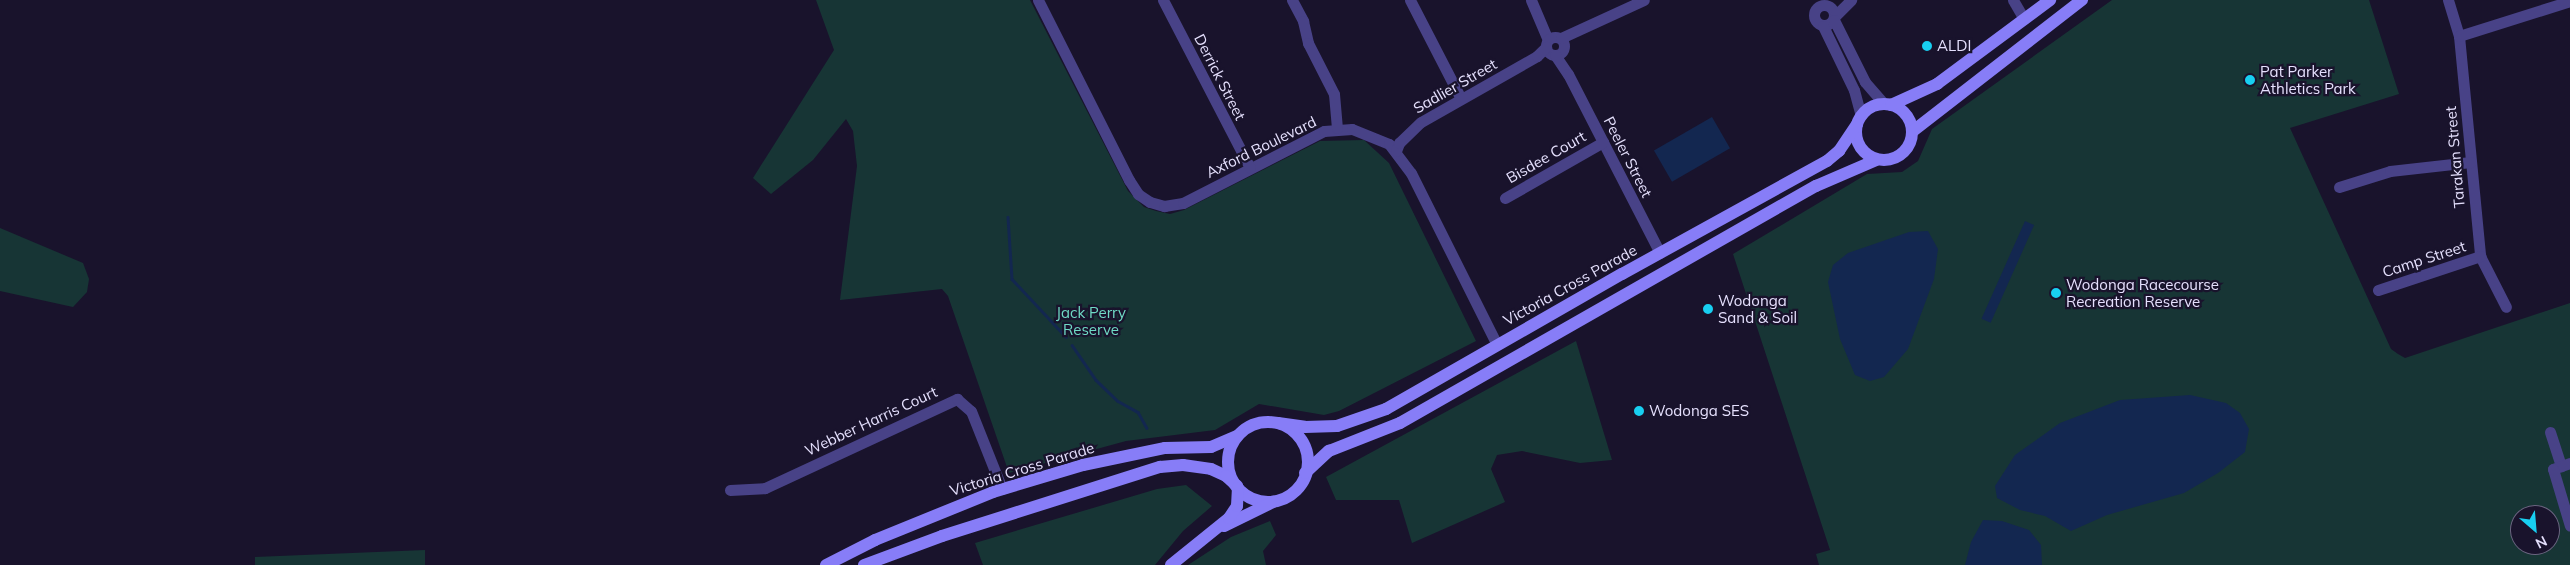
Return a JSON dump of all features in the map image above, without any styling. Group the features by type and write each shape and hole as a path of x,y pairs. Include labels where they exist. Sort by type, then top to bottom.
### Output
{"main road":[{"path":"1876,160 1861,149 1857,141 1859,120 1871,107 1888,104 1937,84 2050,0"},
{"path":"1913,131 2082,0"},
{"path":"1214,530 1291,494 1305,473 1329,451 1400,423 1816,186 1876,160 1894,159 1902,155 1912,141 1913,131 1908,117 1888,104"},
{"name":"Victoria Cross Parade","path":"1278,423 1322,427 1359,420 1386,409 1622,274 1827,161 1839,151 1859,120"},
{"path":"1622,274 1632,290"},
{"path":"1497,345 1507,362"},
{"path":"1171,565 1190,547 1214,530 1236,509 1238,487 1229,457 1237,436 1255,424 1278,423 1292,431 1302,443 1306,457 1305,473"},
{"name":"Victoria Cross Parade","path":"826,565 939,512 1002,489 1092,464 1165,448 1211,447 1237,436"},
{"path":"864,565 942,536 1160,467 1183,465 1211,469 1226,476 1257,500 1273,502"}],"street":[{"name":"Axford Boulevard","path":"1038,0 1129,180 1143,198 1164,206 1183,203 1324,131 1337,128 1365,132 1396,151 1411,173 1497,345"},
{"name":"Derrick Street","path":"1163,0 1250,168"},
{"path":"1292,0 1303,21 1308,43 1334,94 1337,128"},
{"path":"1410,0 1461,99"},
{"name":"Peeler Street","path":"1531,0 1660,253"},
{"name":"Sadlier Street","path":"1396,151 1399,143 1421,122 1586,29 1644,0"},
{"path":"1845,0 1814,5 1815,20 1823,26 1854,90 1859,120"},
{"path":"1823,26 1834,18 1851,0"},
{"path":"2013,0 2024,19"},
{"name":"Tarakan Street","path":"2448,0 2460,36 2480,256 2506,307"},
{"path":"2460,36 2570,1"},
{"path":"1826,4 1865,82 1888,104"},
{"name":"Bisdee Court","path":"1505,198 1603,142"},
{"path":"2339,187 2390,171 2470,162"},
{"name":"Camp Street","path":"2378,290 2480,256"},
{"name":"Webber Harris Court","path":"730,490 765,488 957,399 971,411 1002,489"},
{"path":"2550,432 2566,465 2553,469 2569,520"}],"green space":[{"name":"Jack Perry Reserve","path":"816,0 1030,0 1128,191 1144,207 1156,211 1170,214 1184,210 1320,141 1364,140 1389,163 1476,341 1339,411 1324,415 1259,404 1215,430 1126,441 1009,473 948,296 942,289 840,300 857,166 853,131 846,119 813,160 771,194 753,178 834,50"},
{"name":"Wodonga Racecourse Recreation Reserve","path":"2112,0 2369,0 2399,94 2290,128 2391,349 2398,354 2405,358 2570,303 2570,565 1819,565 1816,554 1830,550 1733,254 1867,174 1902,172 1918,161 1932,129"},
{"path":"0,228 83,263 89,279 87,292 73,307 0,291"},
{"path":"1576,341 1612,460 1580,463 1522,451 1497,455 1491,469 1505,502 1412,543 1399,500 1336,500 1326,477"},
{"path":"1186,485 1212,506 1183,531 1155,565 983,565 975,543 1157,489"},
{"path":"1270,521 1276,535 1263,551 1266,565 1188,565 1231,537"},
{"path":"425,550 425,565 255,565 255,557"}],"water":[{"path":"1712,117 1730,148 1672,182 1654,150"},
{"path":"2025,221 2034,225 1991,323 1981,319"},
{"path":"1928,231 1938,249 1934,279 1908,349 1884,377 1870,381 1855,375 1840,339 1828,282 1833,265 1848,253 1909,232"},
{"path":"2190,395 2226,403 2240,413 2249,429 2245,452 2218,473 2184,493 2107,515 2071,531 2045,516 2020,510 1997,498 1995,486 2015,455 2060,423 2120,400"},
{"path":"1983,520 2002,521 2029,530 2041,545 2042,565 1965,565 1971,542"}],"waterway":[{"path":"1008,217 1012,279 1066,337"},
{"path":"1072,345 1096,380 1118,401 1138,412 1147,428"}],"place":[{"name":"ALDI","path":"1927,46"},
{"name":"Pat Parker Athletics Park","path":"2250,80"},
{"name":"Wodonga Racecourse Recreation Reserve","path":"2056,293"},
{"name":"Wodonga Sand & Soil","path":"1708,309"},
{"name":"Wodonga SES","path":"1639,411"}]}
